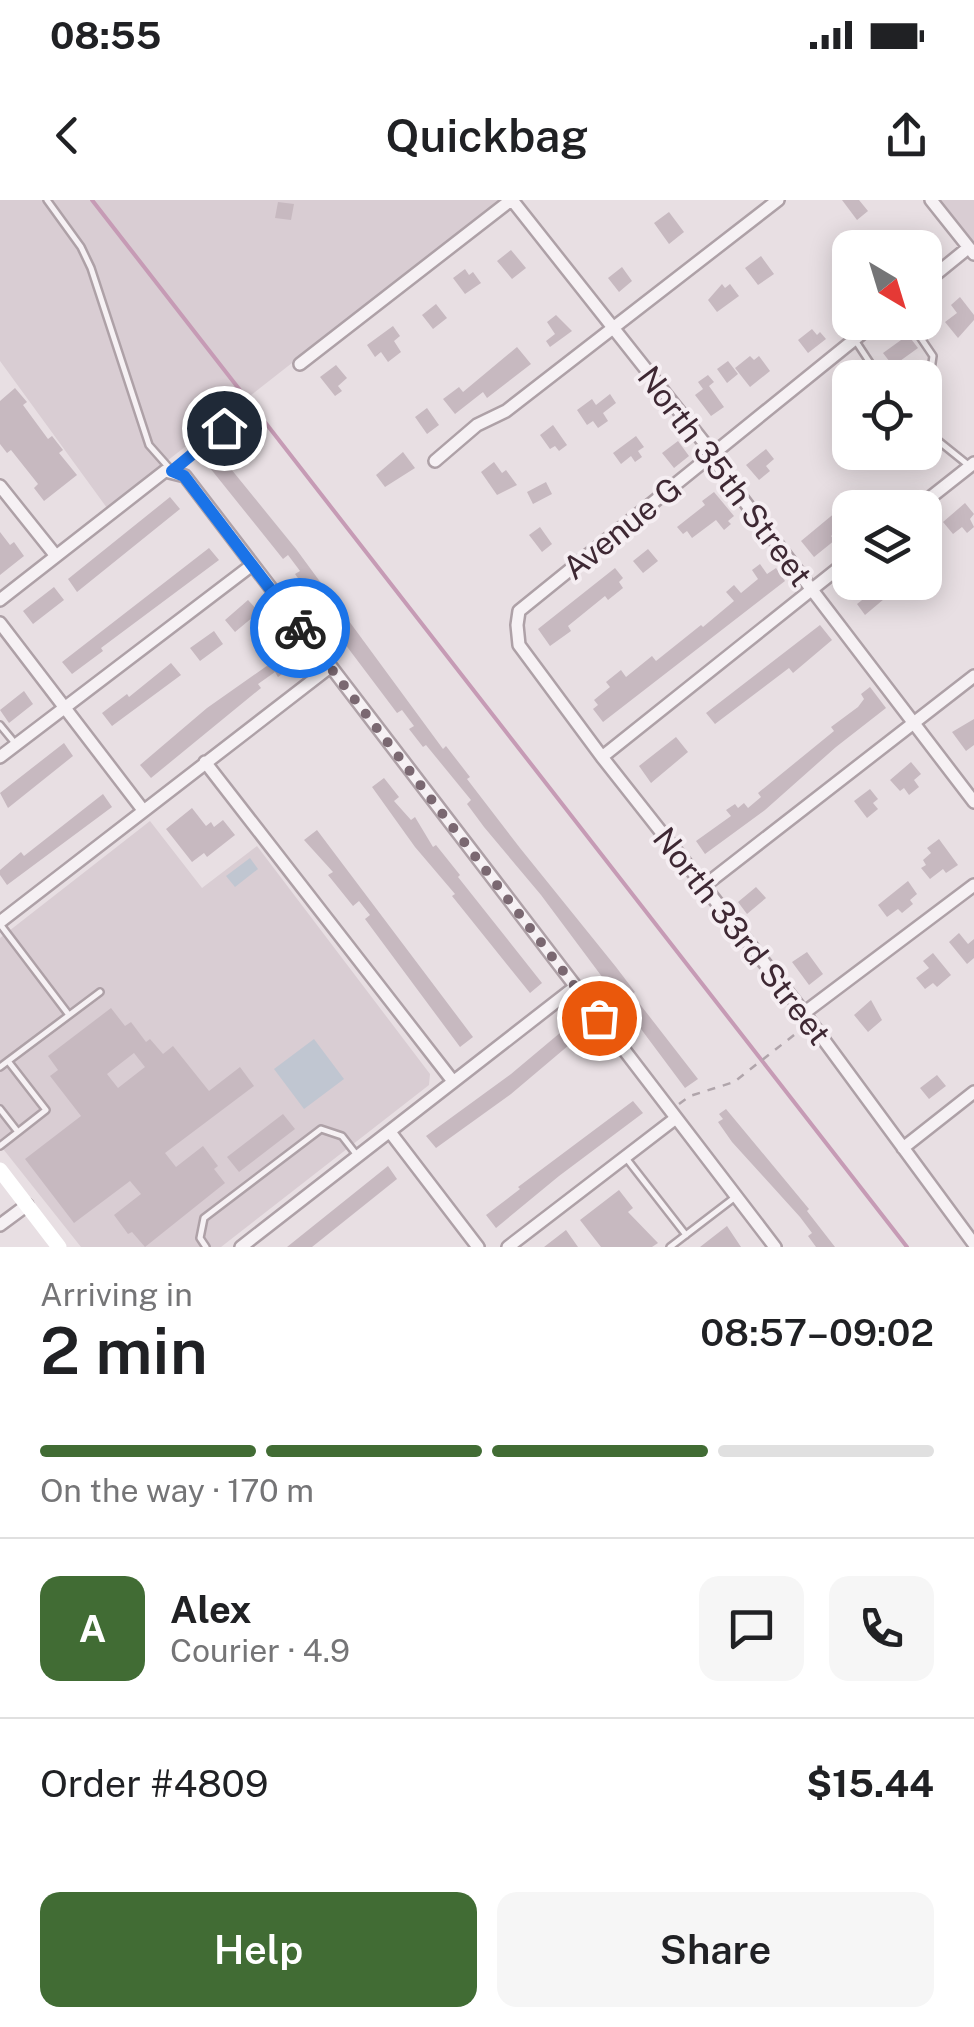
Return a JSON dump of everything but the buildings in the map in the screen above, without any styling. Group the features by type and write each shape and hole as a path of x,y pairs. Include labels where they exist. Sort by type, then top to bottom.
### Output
{"street":[{"path":"300,364 511,200"},
{"name":"North 35th Street","path":"511,200 713,454 722,472 810,590 974,802"},
{"path":"434,461 477,425 506,412 778,200"},
{"path":"931,200 971,252 942,272"},
{"name":"Avenue G","path":"516,626 519,610 855,340"},
{"path":"940,490 972,465"},
{"path":"0,600 165,471 184,476 774,1247"},
{"path":"0,486 56,556"},
{"path":"0,757 252,565"},
{"path":"602,756 832,573"},
{"path":"0,623 144,810"},
{"name":"North 33rd Street","path":"516,626 520,645 602,756 807,1018 974,1244"},
{"path":"0,923 330,667"},
{"path":"704,886 974,676"},
{"path":"205,762 452,1080"},
{"path":"807,1018 974,885"},
{"path":"241,1247 575,987"},
{"path":"903,1148 974,1092"},
{"path":"508,1247 625,1157 673,1114"},
{"path":"390,1132 478,1247"},
{"path":"0,1170 59,1247"},
{"path":"0,1225 27,1205"}],"lane":[{"path":"47,200 81,247 91,268 149,445 172,471 224,428"},
{"path":"855,340 868,360"},
{"path":"942,442 972,465"},
{"path":"0,725 16,745"},
{"path":"0,923 69,1015"},
{"path":"0,1067 100,992"},
{"path":"0,1146 46,1110 8,1061"},
{"path":"0,1109 18,1132"},
{"path":"206,1247 200,1238 204,1218 321,1129 342,1136 358,1156"},
{"path":"625,1157 686,1235"},
{"path":"670,1247 736,1196"}],"path":[{"path":"673,1114 690,1096 744,1075 783,1044 807,1018"}],"shaded area":[{"path":"0,200 500,200 107,508 0,361"},
{"path":"938,200 974,200 974,247"},
{"path":"150,821 202,888 257,846 430,1074 429,1085 221,1247 81,1247 0,1145 0,938"},
{"path":"250,858 258,869 235,887 226,876"},
{"path":"314,1039 344,1079 304,1109 274,1069"}],"waterway":[{"path":"92,200 907,1247"}],"way so far":[{"path":"300,628 599,1018"}],"route":[{"path":"224,428 172,471 184,476 300,628"}]}
